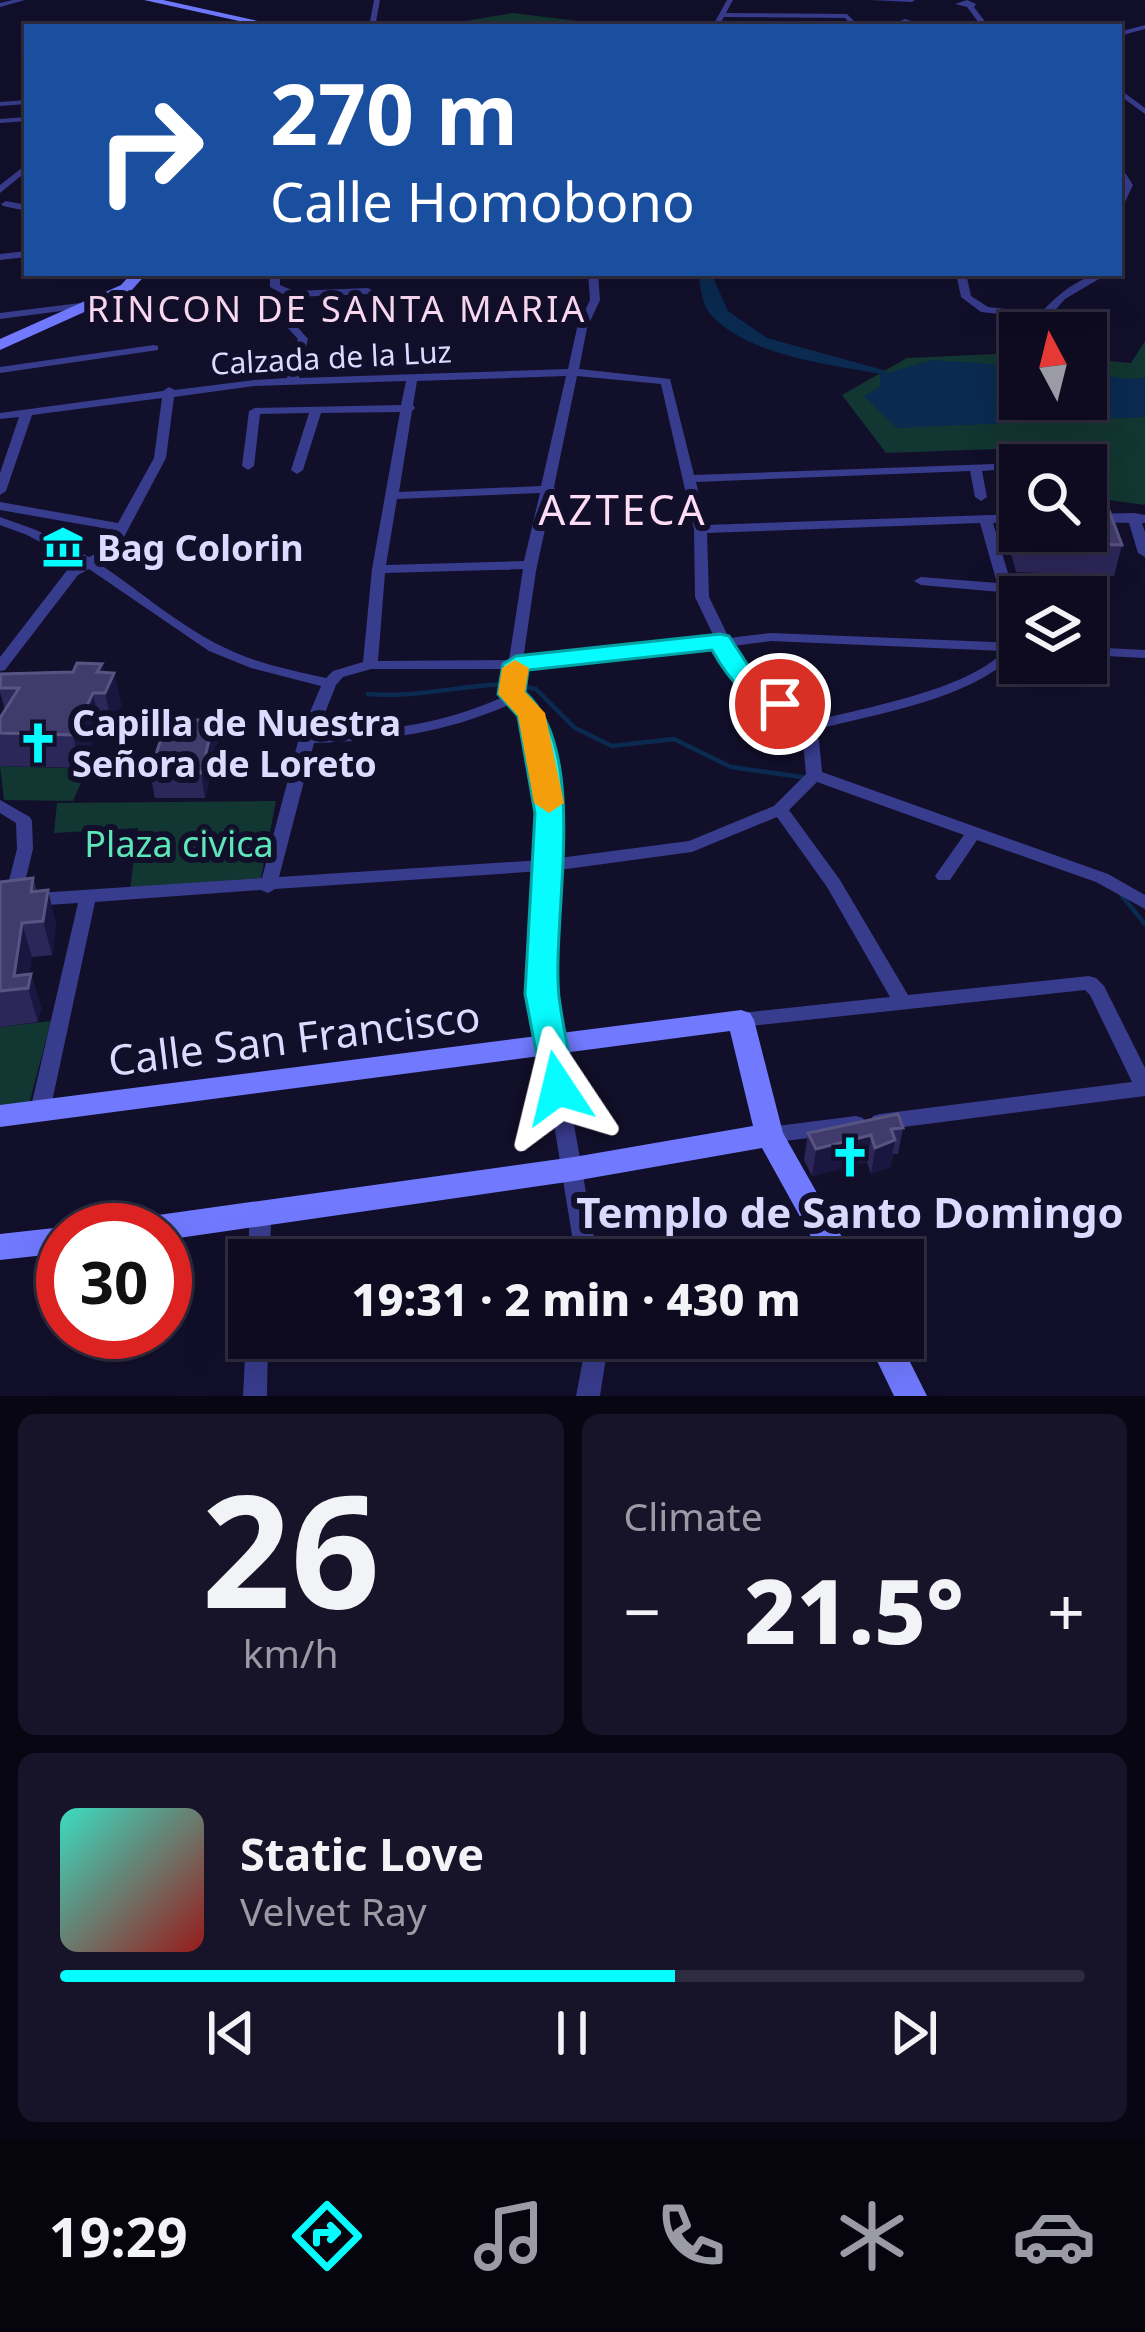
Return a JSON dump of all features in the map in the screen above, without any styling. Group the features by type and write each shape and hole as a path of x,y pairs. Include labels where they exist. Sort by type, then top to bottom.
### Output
{"street":[{"path":"0,5 22,0"},
{"path":"149,0 265,24"},
{"path":"717,24 730,0"},
{"path":"820,16 826,0"},
{"path":"873,0 912,0"},
{"path":"1052,10 1056,24"},
{"path":"723,15 847,16 854,24"},
{"path":"0,99 12,103 24,99"},
{"path":"3,120 12,103"},
{"path":"1122,171 1137,173"},
{"path":"5,204 24,207"},
{"path":"0,345 126,288 137,276"},
{"path":"275,276 275,286 290,294 368,290"},
{"path":"512,698 530,565 572,372 595,300 593,276"},
{"path":"962,276 966,297 985,310 1030,316 1044,316 1061,297 1099,276"},
{"path":"290,294 290,325 303,342 292,382"},
{"path":"0,316 88,305"},
{"path":"0,370 154,348"},
{"name":"Calzada de la Luz","path":"0,416 169,390 572,372 666,381 688,479"},
{"path":"370,665 379,569 412,377"},
{"path":"0,667 86,564 109,552 160,458 169,390"},
{"path":"297,470 317,408"},
{"path":"248,466 255,411 410,408"},
{"path":"0,491 27,412"},
{"path":"0,805 24,821 26,849 6,901 551,865 692,846 780,810 814,775 814,747 803,728 738,672 720,640 698,578 700,529 688,479 982,467 981,497"},
{"path":"391,496 549,489"},
{"path":"0,506 120,527"},
{"path":"986,518 1000,576"},
{"path":"700,529 999,518"},
{"path":"1107,518 1139,518 1145,553"},
{"path":"0,521 141,595 213,647 254,665 329,683 370,665 516,664 720,640 807,637 999,642"},
{"path":"379,569 530,565"},
{"path":"920,581 999,588"},
{"path":"1107,652 1145,654"},
{"path":"803,728 979,678 999,665"},
{"path":"268,887 308,738 329,683"},
{"path":"308,738 414,734 472,718 512,698"},
{"path":"512,698 532,713 538,737 551,865 542,994 584,1239"},
{"path":"814,775 1102,878 1145,903"},
{"path":"780,810 834,884 902,1002"},
{"path":"944,876 974,832"},
{"path":"40,1111 88,896"},
{"path":"828,1239 769,1135 741,1020 1089,983 1145,1101"},
{"name":"Calle San Francisco","path":"0,1116 741,1020"},
{"path":"192,1224 574,1169 769,1135 1138,1089"},
{"path":"259,1239 260,1216"},
{"path":"0,1247 36,1243"},
{"path":"255,1396 256,1359"},
{"path":"588,1396 594,1359"},
{"path":"892,1359 911,1396"}],"green space":[{"path":"513,13 594,23 553,24 448,24"},
{"path":"1145,341 1145,505 1107,500 1107,444 999,444 999,449 886,453 842,395 907,358 999,354 999,420 1107,420 1107,361 1131,363"},
{"path":"0,766 87,769 73,801 4,800"},
{"name":"Plaza civica","path":"276,801 261,878 130,889 138,828 54,833 57,803"},
{"path":"51,1021 29,1104 0,1108 0,1027"}],"water":[{"path":"699,276 712,276 728,311 767,338 887,371 884,374 932,360 999,365 999,420 1077,420 897,428 864,396 880,387 880,374 769,350 729,330 709,312"},
{"path":"1107,375 1145,378 1145,417 1107,419"}],"building":[{"path":"1107,505 1122,545 1107,545"},
{"path":"77,663 102,664 97,672 114,673 105,693 93,693 73,735 0,733 0,718 19,688 0,688 1,674 73,672"},
{"path":"167,720 214,720 201,773 150,773"},
{"path":"33,878 31,892 48,890 43,921 22,923 14,976 31,974 28,988 0,991 0,882"},
{"path":"898,1114 903,1128 891,1129 895,1140 875,1148 871,1135 816,1149 808,1133"}],"waterway":[{"path":"368,694 505,684"},
{"path":"520,686 536,689 575,728 612,746 674,739 731,767 802,777"},
{"path":"1122,896 1145,924"}],"slow traffic":[{"path":"515,668 512,698 532,713 549,803"}],"place":[{"name":"Bag Colorin","path":"63,547"},
{"name":"Capilla de Nuestra Señora de Loreto","path":"38,743"},
{"name":"Templo de Santo Domingo","path":"850,1157"}],"district":[{"name":"RINCON DE SANTA MARIA","path":"337,308"},
{"name":"AZTECA","path":"623,508"}],"route":[{"path":"558,1088 542,994 550,813 532,713 511,694 516,664 720,641 738,672 780,704"}]}
